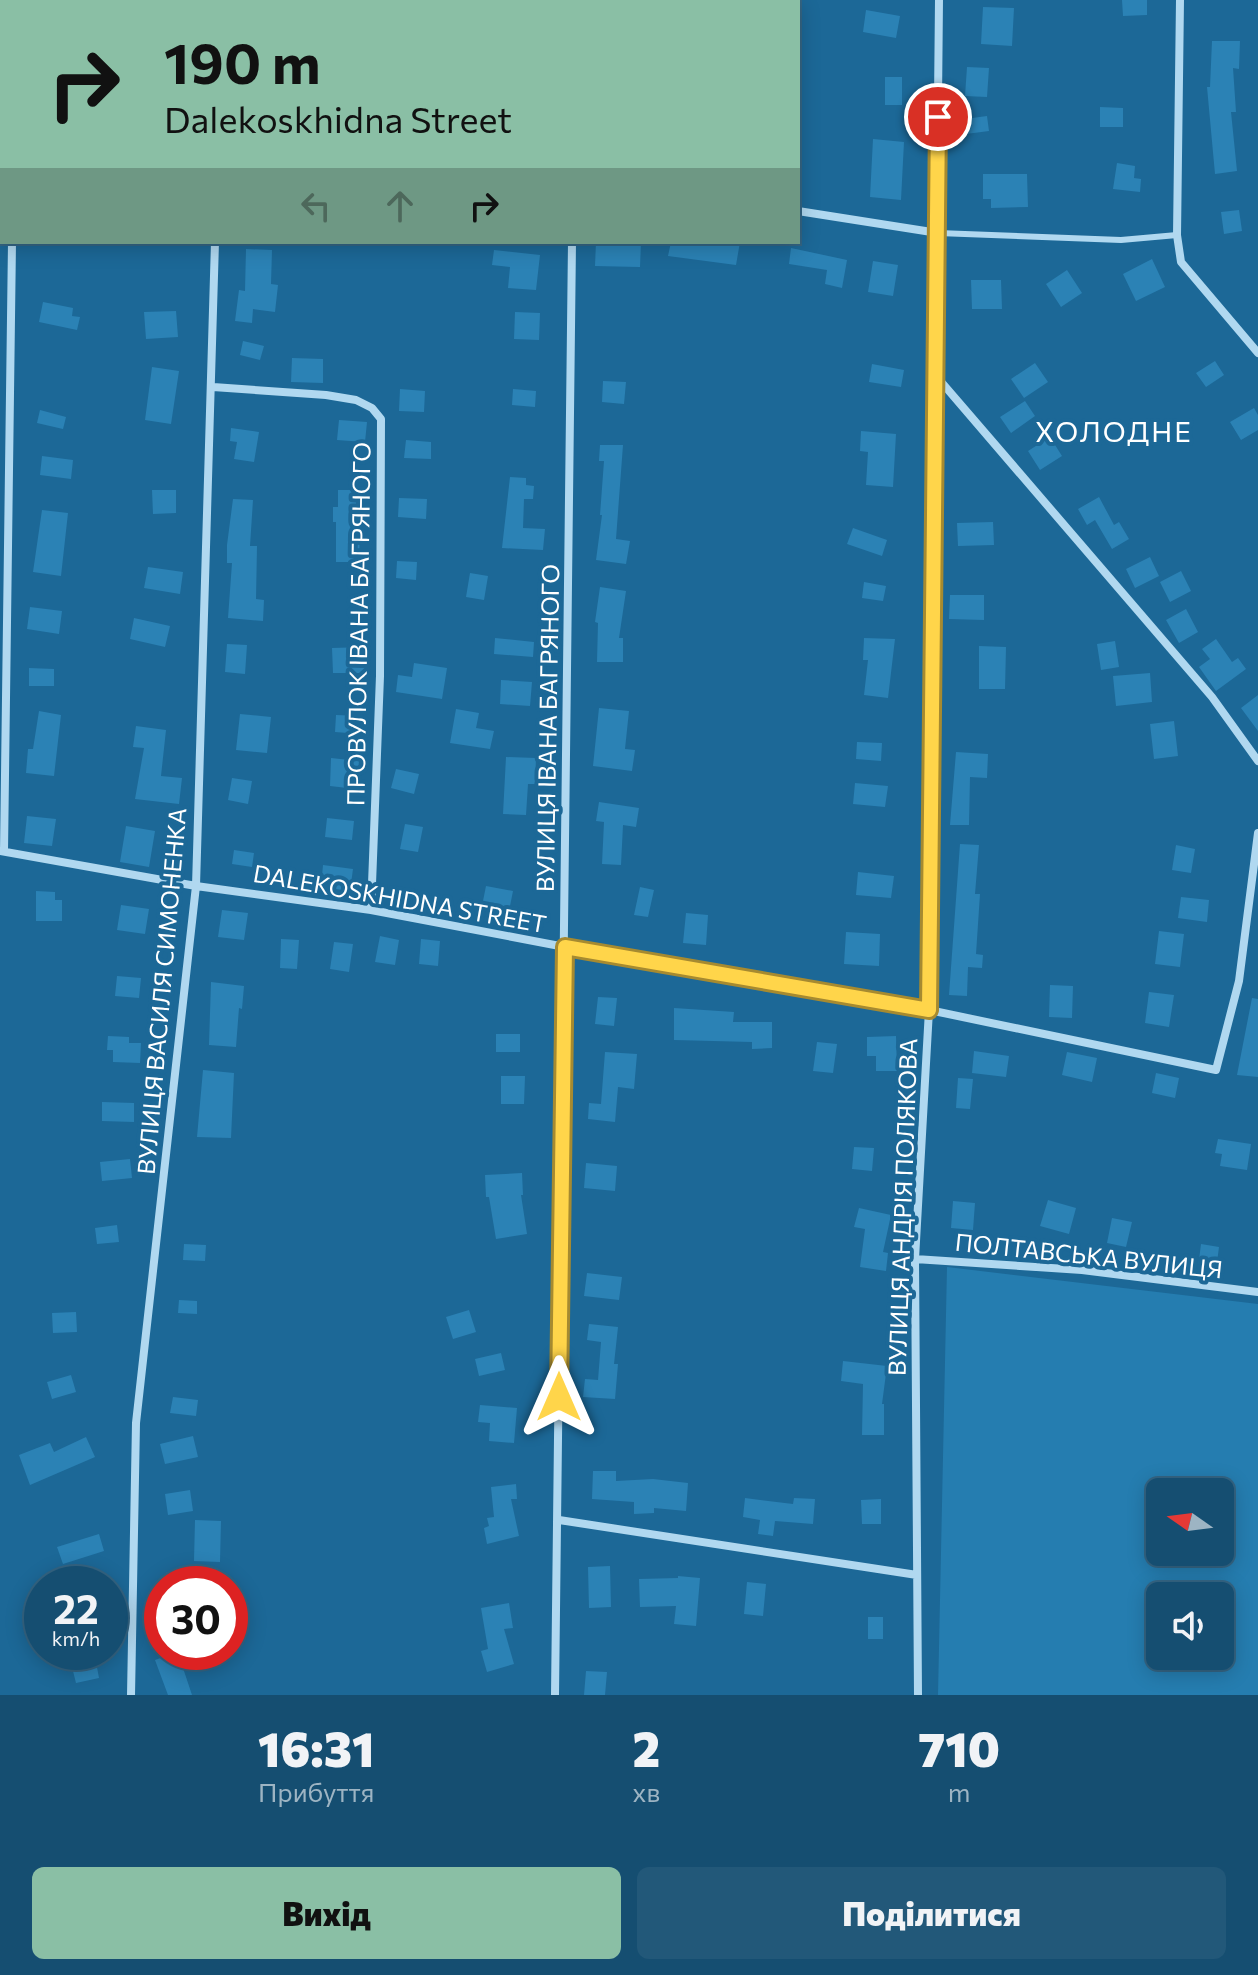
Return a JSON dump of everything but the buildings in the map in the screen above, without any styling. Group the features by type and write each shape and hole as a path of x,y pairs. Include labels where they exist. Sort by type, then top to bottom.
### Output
{"street":[{"name":"ВУЛИЦЯ АНДРІЯ ПОЛЯКОВА","path":"918,1695 915,1259 929,1010 939,0"},
{"path":"1180,0 1177,235 1181,262 1258,353"},
{"path":"800,211 938,233"},
{"path":"2,851 12,244"},
{"name":"ВУЛИЦЯ ВАСИЛЯ СИМОНЕНКА","path":"131,1695 136,1423 196,886 215,244"},
{"name":"ВУЛИЦЯ ІВАНА БАГРЯНОГО","path":"555,1695 572,244"},
{"path":"936,376 1212,697 1258,761"},
{"name":"ПРОВУЛОК ІВАНА БАГРЯНОГО","path":"213,387 356,400 372,408 381,419 380,676 371,910"},
{"name":"DALEKOSKHIDNA STREET","path":"2,851 196,886 371,910 929,1010 1216,1070 1239,981 1258,833"},
{"name":"ПОЛТАВСЬКА ВУЛИЦЯ","path":"915,1259 1082,1270 1258,1292"},
{"path":"559,1520 917,1575"}],"lane":[{"path":"938,233 1121,240 1177,235"}],"shaded area":[{"path":"947,1267 1258,1304 1258,1695 938,1695"}],"district":[{"name":"ХОЛОДНЕ","path":"1114,431"}],"route":[{"path":"559,1397 559,1214 565,947 929,1010 938,117"}]}
